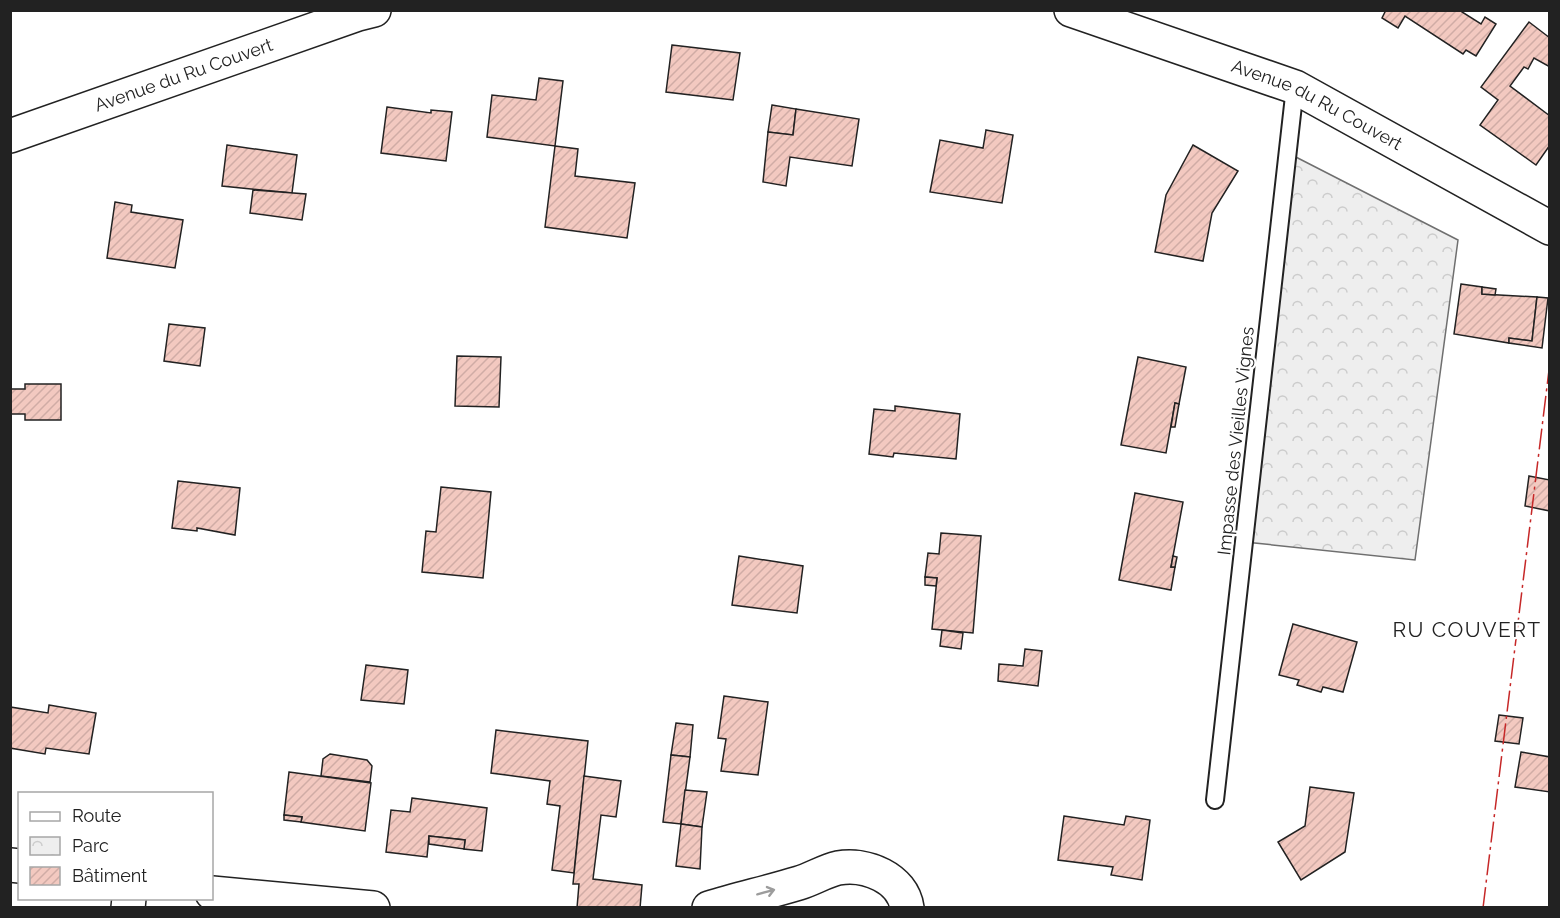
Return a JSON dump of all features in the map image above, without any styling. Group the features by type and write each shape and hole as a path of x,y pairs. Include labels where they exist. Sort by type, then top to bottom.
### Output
{"street":[{"name":"Avenue du Ru Couvert","path":"1071,10 1295,87 1550,228"},
{"name":"Avenue du Ru Couvert","path":"10,136 363,12"},
{"path":"709,908 801,882 838,868 856,867 874,872 898,886 905,897 907,908"},
{"path":"213,893 373,908"}],"lane":[{"name":"Impasse des Vieilles Vignes","path":"1215,800 1295,87"}],"green space":[{"path":"1288,153 1458,240 1415,560 1245,542"}],"building":[{"path":"1386,10 1463,10 1462,12 1481,24 1485,17 1496,24 1476,56 1466,50 1463,54 1405,16 1398,28 1382,18"},
{"path":"1529,22 1550,38 1550,67 1534,58 1528,69 1524,67 1510,86 1550,116 1550,145 1536,165 1480,125 1498,100 1481,87"},
{"path":"672,45 740,53 733,100 666,92"},
{"path":"539,78 563,81 555,146 487,137 492,95 536,100"},
{"path":"772,105 796,109 793,135 768,132"},
{"path":"387,107 431,113 431,110 452,112 446,161 381,153"},
{"path":"796,109 859,119 852,166 790,157 786,186 763,182 768,132 793,135"},
{"path":"986,130 1013,135 1002,203 930,192 940,140 983,148"},
{"path":"227,145 297,155 292,193 222,186"},
{"path":"1193,145 1238,171 1212,213 1203,261 1155,252 1166,195"},
{"path":"555,146 578,149 575,176 635,183 627,238 545,227"},
{"path":"253,190 306,194 302,220 250,213"},
{"path":"115,202 132,205 131,212 183,220 175,268 107,258"},
{"path":"1461,284 1482,287 1482,294 1537,297 1532,341 1509,338 1509,343 1454,334"},
{"path":"1482,287 1496,289 1495,295 1482,294"},
{"path":"1537,297 1548,298 1542,348 1509,343 1509,338 1532,341"},
{"path":"169,324 205,328 200,366 164,361"},
{"path":"457,356 501,357 499,407 455,406"},
{"path":"1138,357 1186,367 1179,404 1175,403 1166,453 1121,445"},
{"path":"25,384 61,384 61,420 25,420 25,414 10,414 10,389 25,389"},
{"path":"1175,403 1179,404 1175,427 1171,427"},
{"path":"895,406 960,414 956,459 894,453 893,457 869,454 874,409 895,411"},
{"path":"1529,476 1550,480 1550,511 1525,506"},
{"path":"178,481 240,488 235,535 197,528 197,531 172,528"},
{"path":"441,487 491,492 483,578 422,572 426,531 436,532"},
{"path":"1135,493 1183,502 1171,567 1175,567 1171,590 1119,580"},
{"path":"941,533 981,536 973,633 932,629 937,578 925,577 928,553 939,554"},
{"path":"739,556 803,566 797,613 732,605"},
{"path":"1173,556 1177,557 1175,567 1171,567"},
{"path":"925,577 937,578 936,586 925,585"},
{"path":"1293,624 1357,642 1343,692 1323,687 1321,692 1297,685 1299,680 1279,675"},
{"path":"942,630 963,633 961,649 940,646"},
{"path":"1025,649 1042,651 1038,686 998,681 999,664 1023,666"},
{"path":"366,665 408,670 404,704 361,700"},
{"path":"724,696 768,702 758,775 721,771 726,739 718,738"},
{"path":"49,705 96,713 89,754 46,748 45,754 10,748 10,707 48,713"},
{"path":"1499,715 1523,718 1519,744 1495,741"},
{"path":"676,723 693,725 690,757 671,755"},
{"path":"496,730 588,741 574,873 552,870 560,806 547,804 550,781 491,773"},
{"path":"1521,752 1550,757 1550,792 1515,787"},
{"path":"330,754 367,760 372,766 370,782 321,776 323,759"},
{"path":"671,755 690,757 681,824 663,822"},
{"path":"289,772 371,783 365,831 301,822 302,817 284,815"},
{"path":"584,776 621,781 616,817 601,815 593,879 642,885 640,908 577,908 579,884 573,884"},
{"path":"1310,787 1354,793 1345,852 1301,880 1278,842 1305,826"},
{"path":"685,790 707,792 702,827 681,824"},
{"path":"412,798 487,808 482,851 464,849 465,840 429,836 427,857 386,852 391,810 410,812"},
{"path":"284,815 302,817 301,822 284,820"},
{"path":"1064,816 1124,825 1126,816 1150,820 1142,880 1111,875 1113,867 1058,860"},
{"path":"681,824 702,827 700,869 676,866"},
{"path":"429,836 465,840 464,849 429,844"}],"power":[{"path":"1483,908 1550,362"}],"district":[{"name":"RU COUVERT","path":"1467,630"}]}
